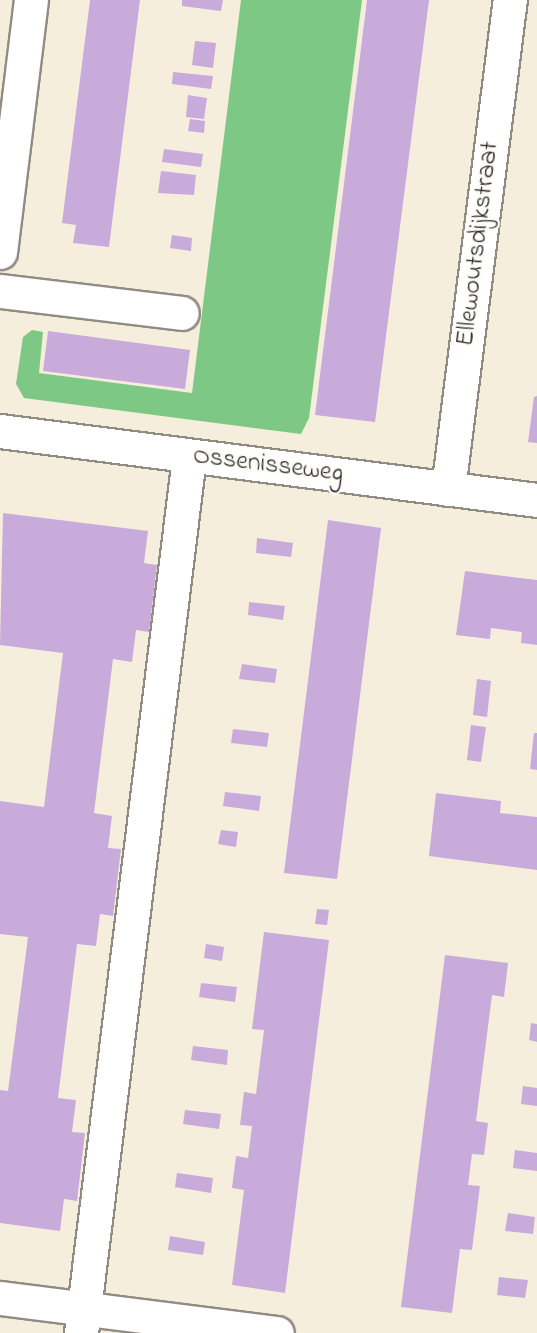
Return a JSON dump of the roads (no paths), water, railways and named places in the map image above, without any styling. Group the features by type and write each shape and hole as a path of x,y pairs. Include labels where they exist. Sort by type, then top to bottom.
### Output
{"street":[{"path":"0,252 31,0"},
{"name":"Ellewoutsdijkstraat","path":"448,489 510,0"},
{"path":"0,291 182,313"},
{"name":"Ossenisseweg","path":"0,431 537,500"},
{"path":"82,1321 189,457"},
{"path":"0,1298 82,1321 278,1333"}]}
